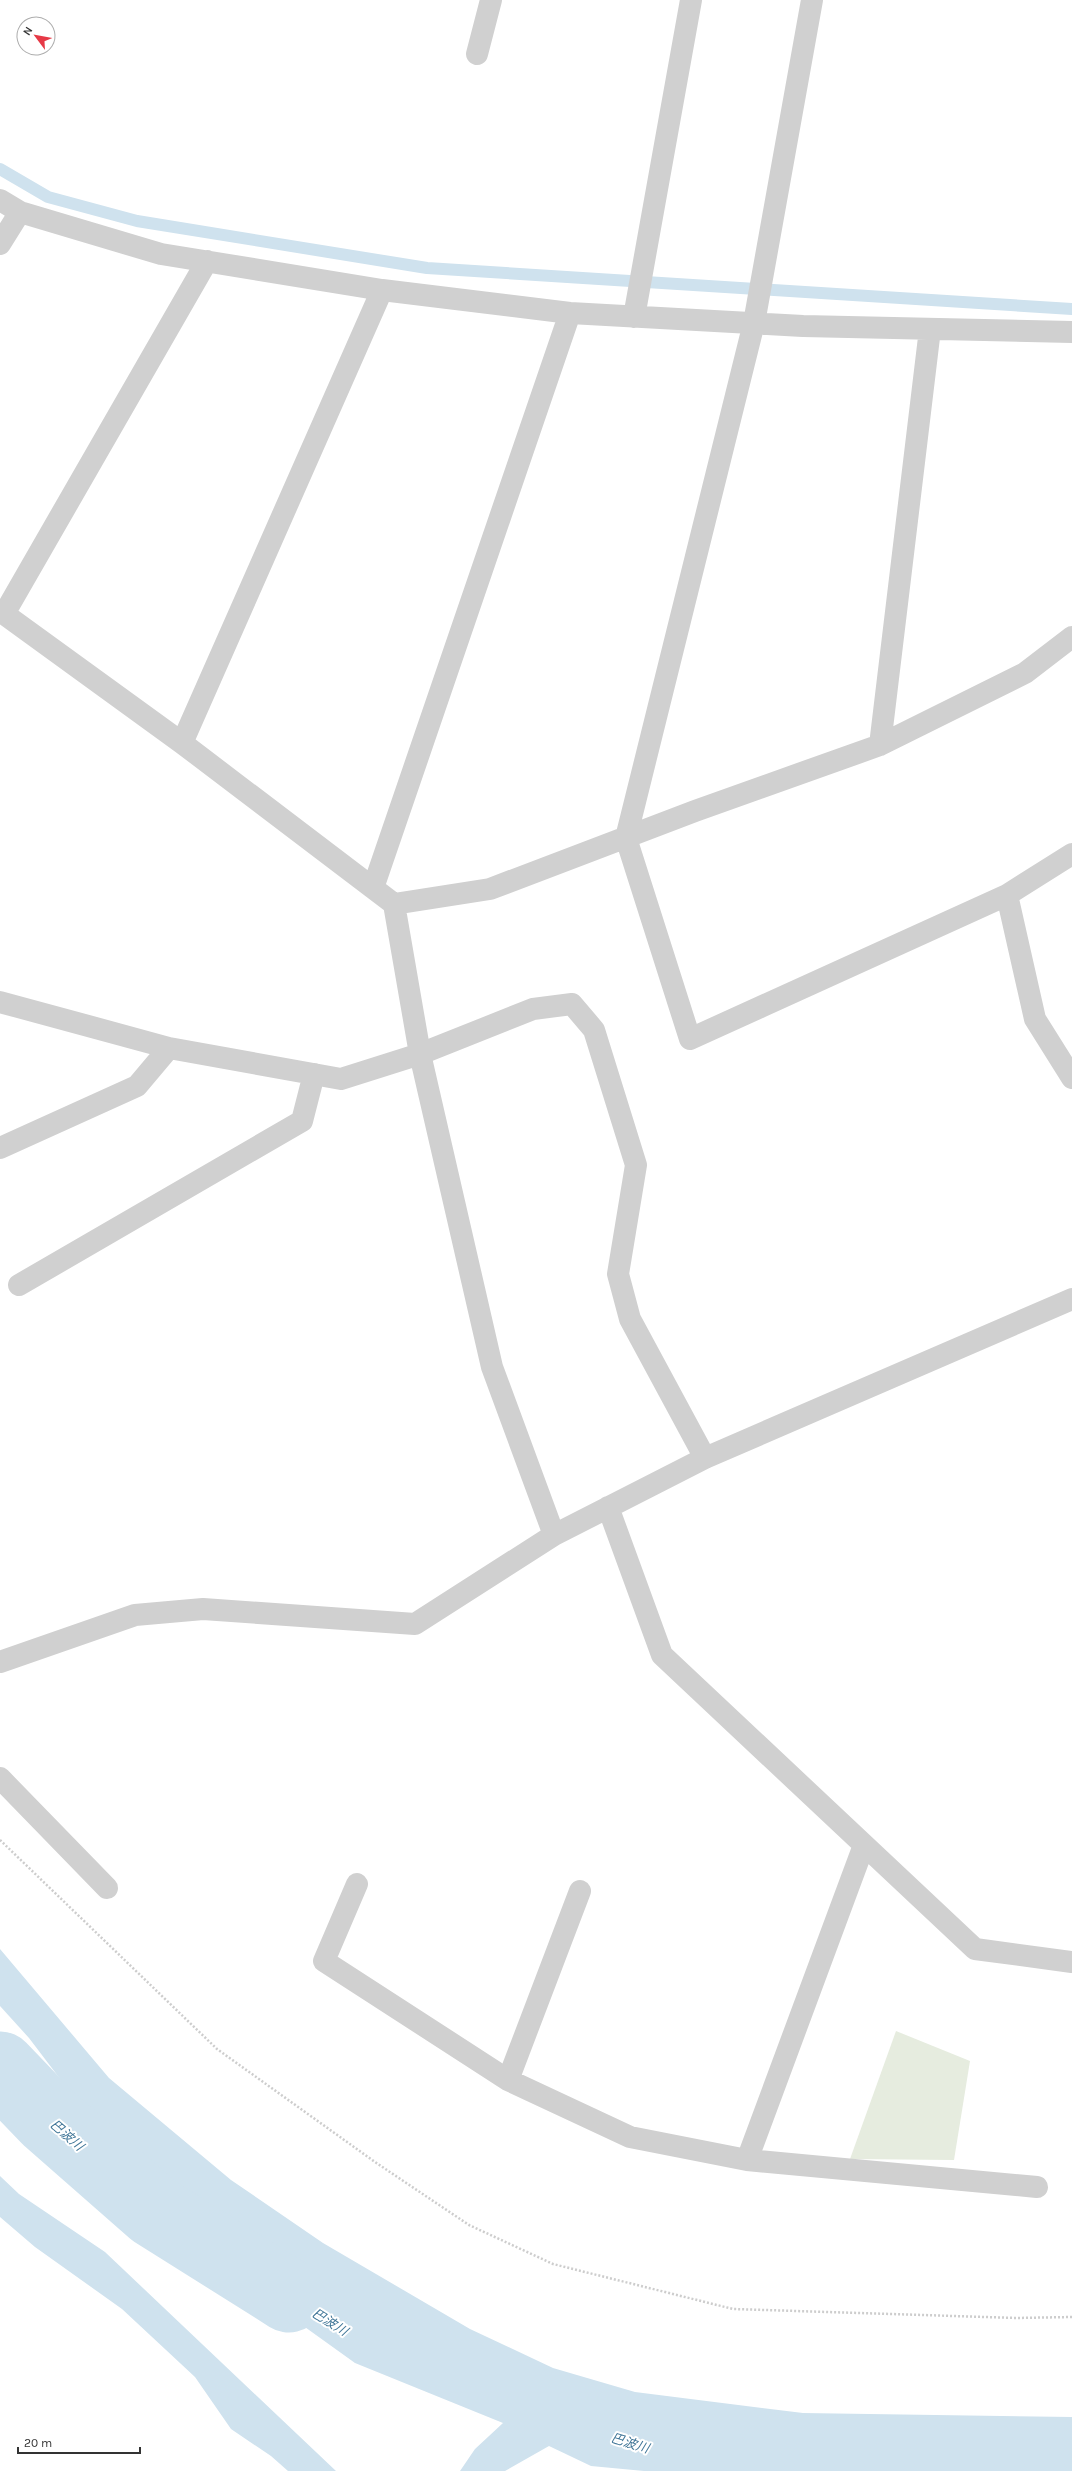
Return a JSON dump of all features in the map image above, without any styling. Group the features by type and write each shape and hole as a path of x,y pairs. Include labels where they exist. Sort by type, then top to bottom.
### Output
{"street":[{"path":"477,54 491,0"},
{"path":"634,316 692,0"},
{"path":"812,0 754,323 626,838 690,1040 1007,895 1072,854"},
{"path":"0,200 20,212 161,254 382,290 570,313 754,323 1072,332"},
{"path":"0,244 20,212"},
{"path":"207,261 2,612 182,743 394,904 420,1054 492,1367 554,1535"},
{"path":"182,743 382,290"},
{"path":"373,888 570,313"},
{"path":"880,745 930,329"},
{"path":"394,904 490,889 880,745 1025,673 1072,637"},
{"path":"1007,895 1035,1019 1072,1078"},
{"path":"0,1002 169,1048 341,1079 420,1054 533,1009 572,1004 594,1030 636,1164 618,1274 630,1319 705,1458"},
{"path":"0,1148 137,1086 169,1048"},
{"path":"19,1285 302,1121 314,1074"},
{"path":"0,1662 134,1615 203,1609 416,1624 554,1535 705,1458 1072,1299"},
{"path":"608,1507 662,1655 975,1949 1072,1962"},
{"path":"0,1778 107,1888"},
{"path":"747,2160 864,1846"},
{"path":"357,1884 324,1962 508,2080 630,2137 747,2160 1037,2187"},
{"path":"508,2080 580,1891"}],"path":[{"path":"0,1840 217,2049 375,2162 469,2225 553,2264 733,2309 1018,2318 1072,2317"}],"shaded area":[{"path":"896,2031 970,2061 954,2160 850,2159"}],"water":[{"path":"0,1949 109,2078 231,2180 323,2243 470,2329 553,2368 635,2392 803,2413 1072,2417 1072,2471 644,2471 591,2466 549,2446 505,2471 460,2471 475,2449 503,2423 355,2363 249,2287 144,2184 102,2134 29,2038 0,2006"},
{"path":"0,2176 19,2194 105,2252 336,2471 288,2471 271,2456 231,2429 195,2377 122,2309 35,2247 0,2217"}],"waterway":[{"path":"0,169 48,197 137,221 427,268 1072,309"},
{"name":"巴波川","path":"0,2068 48,2118 154,2211 289,2296"}]}
